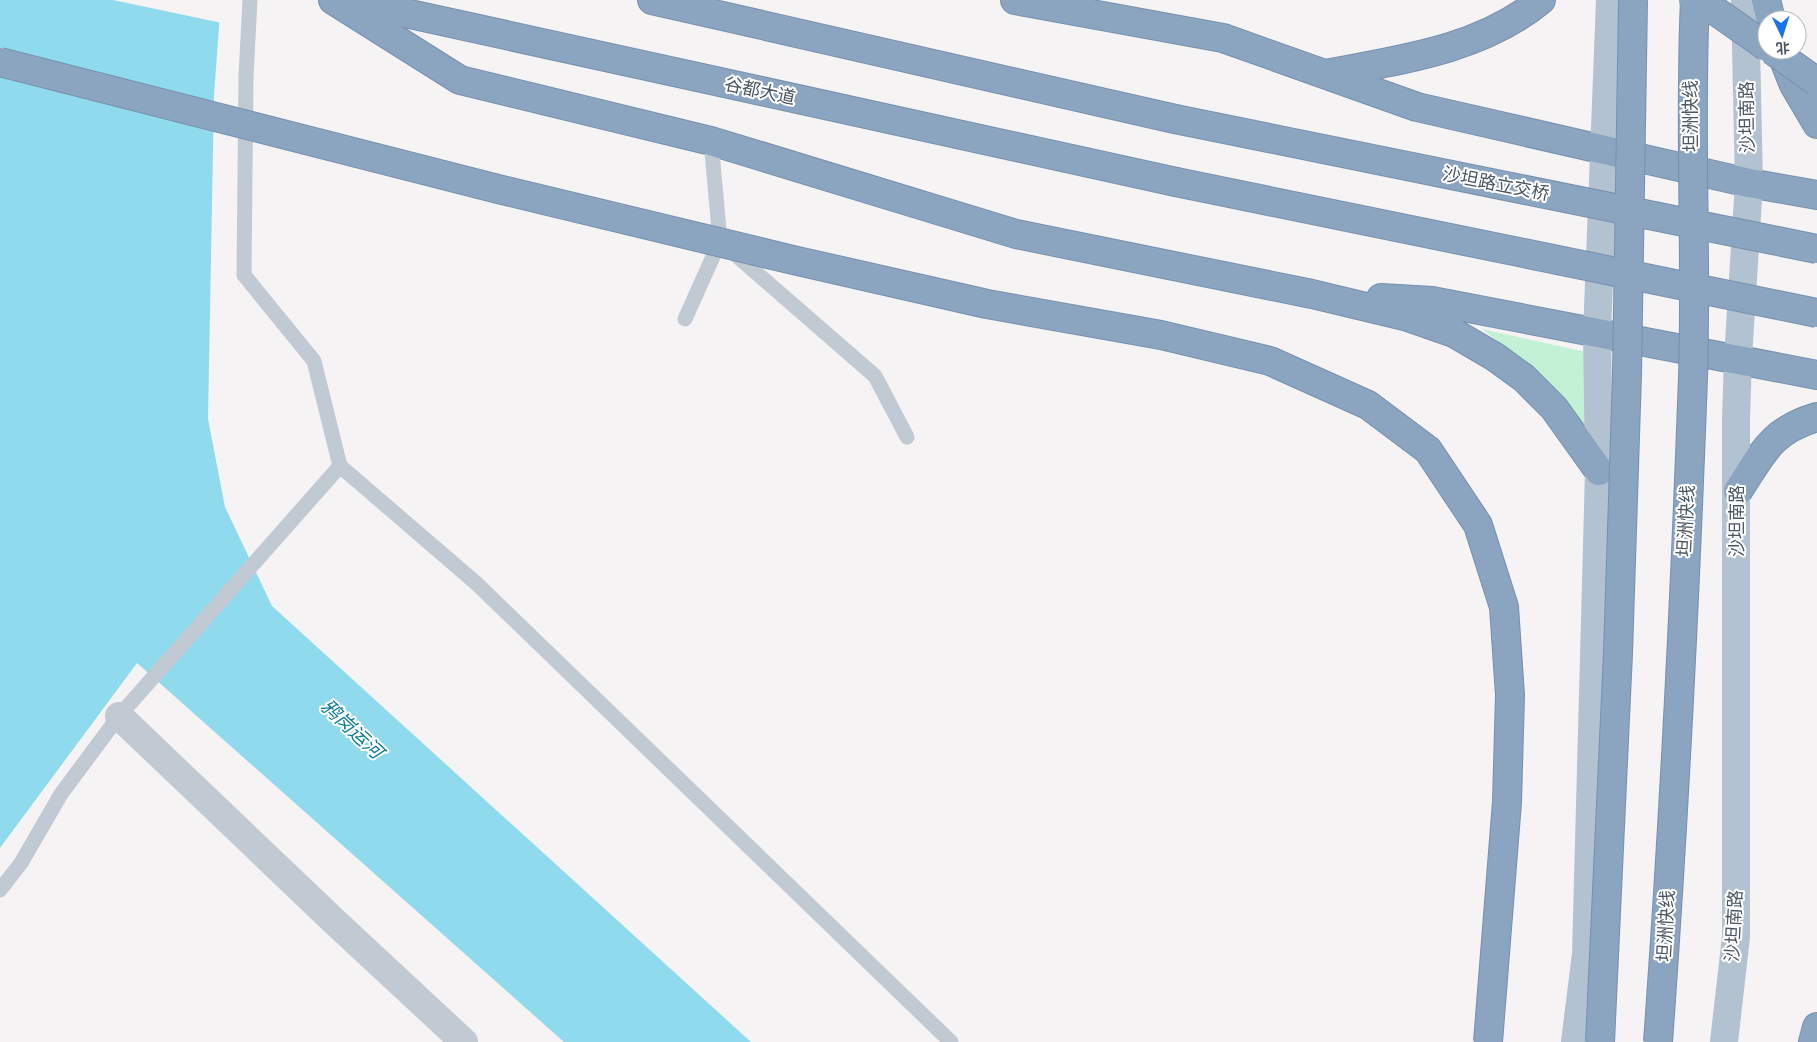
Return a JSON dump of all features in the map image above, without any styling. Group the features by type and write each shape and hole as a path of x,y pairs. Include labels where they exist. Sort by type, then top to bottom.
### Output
{"highway":[{"path":"333,0 460,80 710,141 1016,234 1312,294 1408,317 1445,329 1495,357 1524,378 1554,408 1599,470"},
{"name":"谷都大道","path":"344,0 1176,182 1817,313"},
{"name":"沙坦路立交桥","path":"652,0 1175,119 1817,249"},
{"path":"1015,0 1223,38 1417,107 1749,183 1817,196"},
{"path":"1325,74 1448,48 1491,31 1541,0"},
{"path":"1600,1042 1617,663 1627,374 1633,0"},
{"path":"1694,0 1717,12 1757,40"},
{"name":"坦洲快线","path":"1658,1042 1674,782 1693,375 1691,81 1694,0"},
{"path":"1784,60 1794,85 1817,124"},
{"path":"1786,60 1817,82"},
{"path":"0,62 502,190 793,260 987,304 1161,335 1270,362 1368,404 1428,450 1478,524 1504,607 1510,695 1507,792 1488,1042"},
{"path":"1312,294 1432,301 1597,334 1738,358 1817,375"},
{"path":"1738,491 1779,434 1799,422 1817,417"},
{"path":"1813,1042 1817,1027"}],"main road":[{"path":"1575,1042 1586,954 1599,470 1597,334 1610,0"},
{"name":"沙坦南路","path":"1724,1042 1736,937 1738,358 1749,183 1745,0"}],"street":[{"path":"119,716 336,924 464,1042"}],"lane":[{"path":"250,0 246,86 244,274 314,361 340,466 476,583 951,1042"},
{"path":"685,318 720,241 710,141"},
{"path":"720,241 875,376 907,437"},
{"path":"0,890 21,863 61,794 119,716 340,466"}],"green space":[{"path":"1482,329 1590,353 1590,450 1526,363"}],"water":[{"name":"鸦岗运河","path":"0,0 221,0 214,95 208,419 225,507 272,606 751,1042 564,1042 137,663 0,848"}],"pier":[{"path":"113,0 223,0 222,23"}]}
